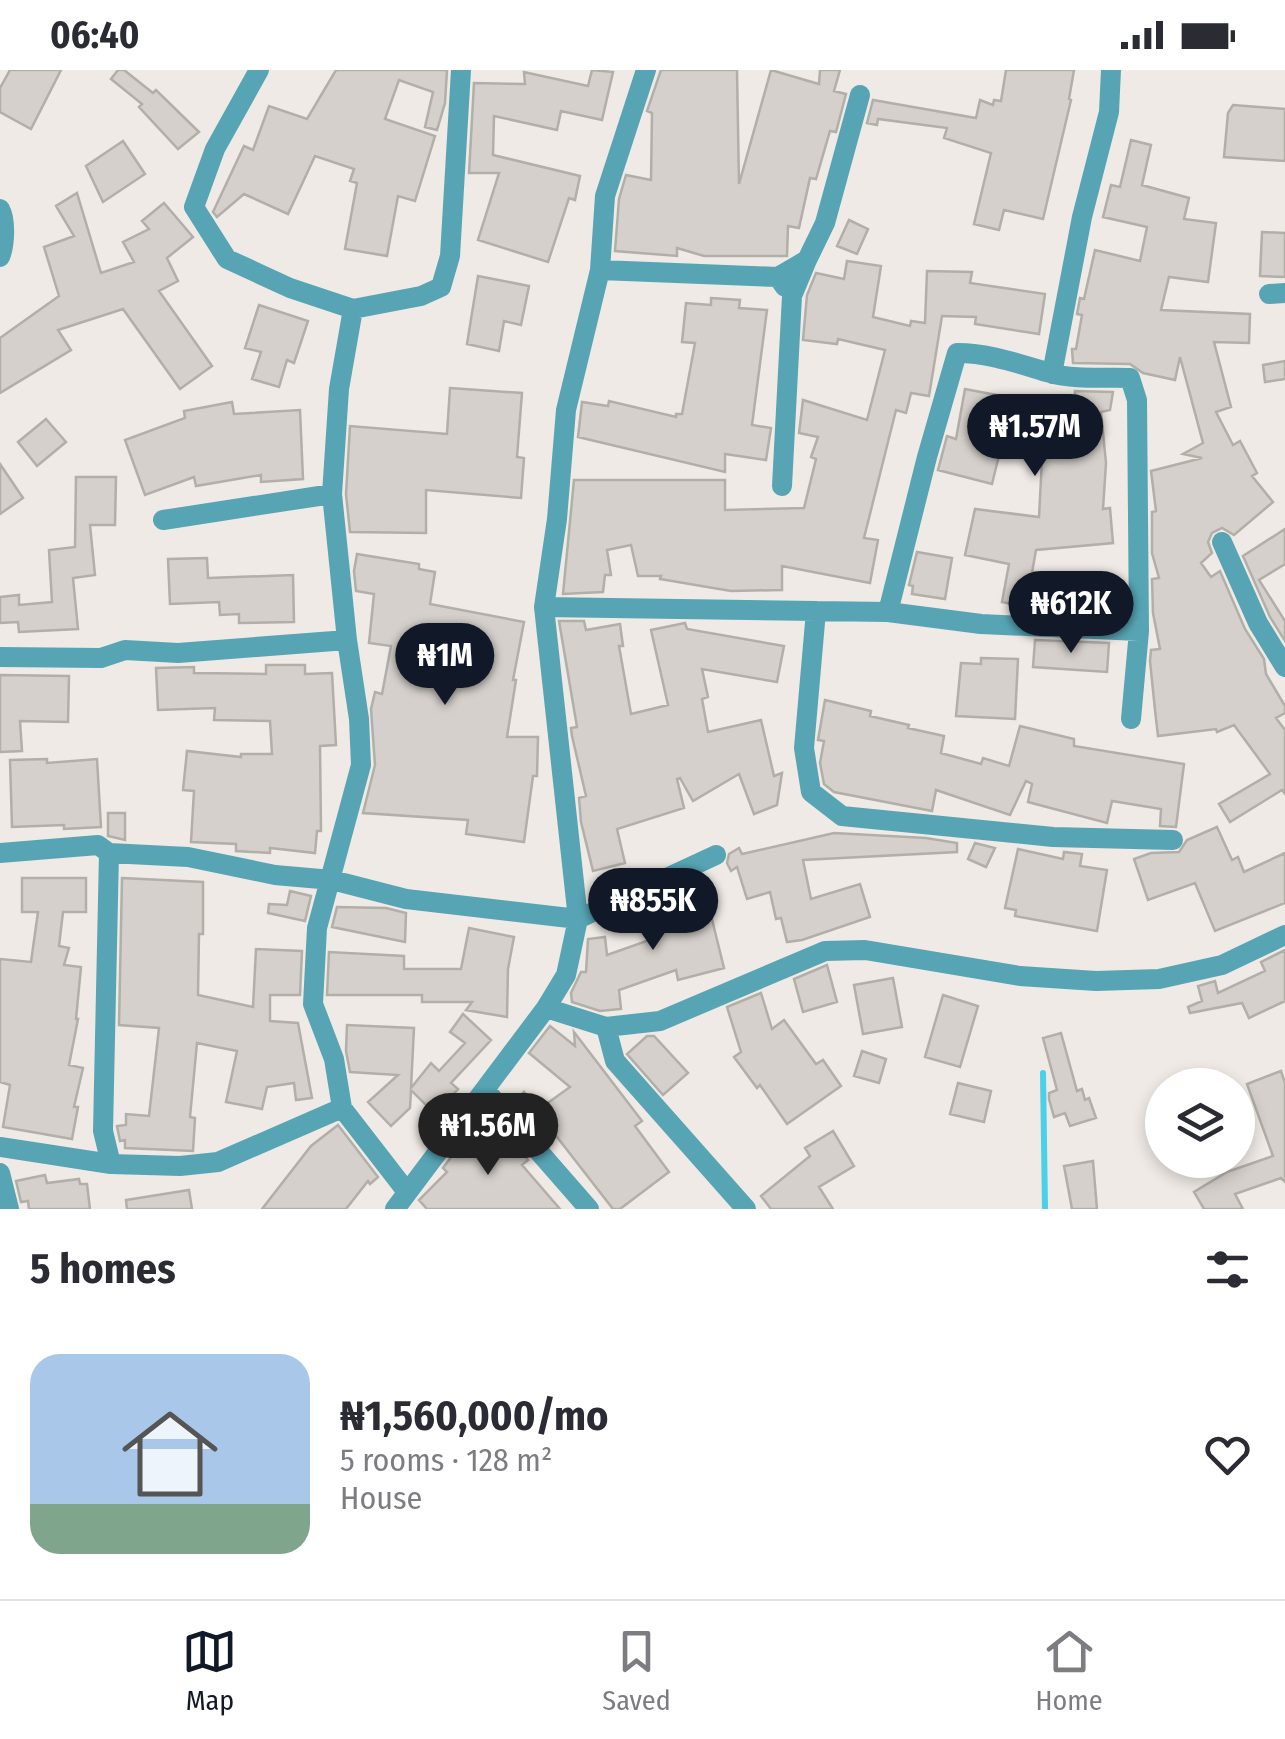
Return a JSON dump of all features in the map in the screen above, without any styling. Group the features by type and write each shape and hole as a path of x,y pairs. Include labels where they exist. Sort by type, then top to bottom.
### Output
{"street":[{"path":"259,70 215,149 194,207 227,258 290,288 352,309 422,296 441,287 450,256 461,70"},
{"path":"352,309 338,388 332,494 361,765 317,928 313,1004 334,1059 342,1108 401,1201 546,1008 566,975 578,920 544,607 557,519 566,410 600,270 605,196 646,70"},
{"path":"1052,374 1082,217 1109,112 1111,70"},
{"path":"782,486 792,296 825,223 860,96"},
{"path":"0,209 4,215 4,248 0,257"},
{"path":"600,270 778,277 807,260"},
{"path":"778,277 792,296"},
{"path":"888,612 927,456 958,354 979,354 1036,366 1052,374 1130,378 1137,400 1139,630 1131,719"},
{"path":"163,520 332,494"},
{"path":"1222,542 1258,623 1285,667"},
{"path":"544,607 888,612 981,624 1139,630"},
{"path":"816,611 804,748 811,792 842,816 1052,837 1172,840"},
{"path":"0,657 101,658 125,650 178,653 347,640"},
{"path":"0,853 98,845 109,853 188,857 332,880 406,900 578,920 716,855"},
{"path":"109,853 103,1131 111,1164"},
{"path":"546,1008 606,1027 660,1021 825,951 865,950 1020,976 1112,981 1159,979 1222,966 1285,936"},
{"path":"606,1027 615,1062 735,1205"},
{"path":"486,1091 589,1209"},
{"path":"0,1147 111,1164 180,1166 218,1162 342,1108"},
{"path":"0,1174 9,1209"}],"building":[{"path":"10,70 61,70 31,129 0,112 0,88"},
{"path":"118,70 124,70 153,93 156,90 199,132 178,149 139,107 142,104 111,79"},
{"path":"336,70 447,70 445,103 437,130 425,127 433,92 399,80 385,119 435,136 415,201 398,196 387,256 345,249 357,183 350,181 354,169 315,156 288,214 244,194 217,217 213,212 244,146 253,150 269,106 307,119"},
{"path":"592,70 613,72 602,120 561,111 557,130 494,116 493,155 580,176 575,200 569,198 548,262 478,240 499,173 469,173 474,83 525,84 524,72 588,86"},
{"path":"661,70 737,70 739,184 771,70 819,84 820,70 840,70 834,91 846,94 836,132 830,131 816,179 810,178 799,228 788,226 787,256 704,256 677,248 677,256 615,251 619,199 626,175 651,180 652,113 647,111"},
{"path":"1006,70 1074,70 1071,100 1043,219 1004,210 999,230 974,224 991,153 944,138 947,128 878,119 877,125 867,123 873,100 976,118 980,100 993,105 994,100 1001,101"},
{"path":"1233,105 1285,109 1285,161 1224,157 1228,113"},
{"path":"1131,140 1151,145 1142,185 1189,198 1184,219 1216,223 1208,282 1169,277 1161,310 1250,314 1249,343 1214,342 1231,407 1216,412 1233,445 1240,441 1257,473 1252,476 1273,502 1234,535 1222,528 1212,533 1208,542 1212,553 1201,563 1211,577 1220,571 1245,629 1264,659 1266,674 1285,706 1285,713 1276,718 1285,730 1285,794 1282,790 1230,822 1219,804 1270,774 1234,725 1217,732 1216,729 1158,736 1155,710 1150,661 1151,650 1160,649 1152,579 1159,578 1152,553 1152,512 1156,511 1151,471 1202,458 1183,454 1203,443 1180,357 1175,380 1143,373 1130,364 1073,363 1072,349 1076,349 1082,315 1077,314 1080,298 1084,299 1095,250 1140,261 1147,227 1103,217 1111,185 1120,187"},
{"path":"123,141 145,174 103,202 86,166"},
{"path":"77,193 101,273 134,262 123,242 149,229 142,221 164,203 193,237 167,258 178,281 159,291 212,366 180,389 123,309 58,330 71,350 0,393 0,338 59,296 44,247 74,236 56,206"},
{"path":"849,220 868,229 857,254 837,246"},
{"path":"1262,232 1285,233 1285,277 1260,276"},
{"path":"847,261 881,266 873,317 910,326 911,321 925,323 927,271 972,272 970,283 1045,294 1039,334 975,324 976,317 942,316 929,396 911,393 906,413 896,410 864,538 878,540 870,583 782,566 782,590 731,591 660,579 661,576 638,576 631,545 607,550 611,575 605,575 603,592 563,594 574,480 725,480 725,510 804,508 818,437 799,433 803,400 867,420 885,350 838,339 837,344 803,340 807,295 816,273 844,279"},
{"path":"478,276 529,286 521,325 504,321 499,351 467,344"},
{"path":"711,298 740,300 739,308 767,310 752,425 771,428 766,460 725,454 725,472 578,437 582,402 608,406 609,401 676,417 682,414 695,343 682,342 686,303 711,305"},
{"path":"259,305 308,321 294,363 287,360 279,387 252,379 261,352 245,348"},
{"path":"1285,361 1285,379 1265,382 1263,365"},
{"path":"450,388 522,393 517,457 524,458 521,498 426,490 426,533 350,532 346,494 350,426 447,434"},
{"path":"965,389 1074,406 1075,391 1113,392 1110,410 1101,412 1106,463 1103,509 1110,508 1113,543 1036,550 1026,607 1002,602 1009,564 965,555 975,509 1039,517 1043,440 1005,431 992,484 938,470 947,436 956,439"},
{"path":"232,402 234,414 300,410 303,479 261,482 261,475 196,486 194,477 145,495 125,440 185,418 184,411"},
{"path":"46,419 66,442 37,466 18,442"},
{"path":"0,464 23,498 0,514"},
{"path":"76,477 116,477 115,525 90,525 95,575 73,578 78,629 19,632 18,622 0,623 0,597 19,595 19,605 52,602 49,550 75,547"},
{"path":"1285,529 1285,564 1259,580 1285,621 1285,641 1243,556"},
{"path":"917,552 952,558 945,599 912,594 913,586 909,585"},
{"path":"357,554 419,564 419,569 435,572 430,604 524,622 507,737 538,737 537,776 533,776 524,842 466,834 468,820 363,813 375,765 371,709 375,692 382,694 391,646 369,643 374,594 356,591"},
{"path":"207,558 208,578 293,575 294,622 239,623 239,614 220,615 219,602 170,604 168,559"},
{"path":"559,621 584,621 586,630 620,624 623,646 619,646 631,714 668,705 651,630 685,623 687,629 784,646 777,682 702,669 708,697 702,699 708,732 761,720 774,776 782,773 777,805 754,814 739,774 693,801 680,778 677,779 684,808 617,829 625,863 593,871 581,822 579,798 586,796 572,736 571,728 577,727"},
{"path":"1035,640 1109,643 1107,672 1033,667"},
{"path":"981,658 1018,659 1015,719 956,716 961,663 981,664"},
{"path":"266,665 305,665 305,674 332,673 336,745 320,746 321,831 317,831 315,853 270,848 270,853 236,851 236,844 191,842 194,791 183,790 187,751 241,757 272,754 270,721 214,720 215,708 158,710 156,668 194,667 194,673 266,674"},
{"path":"0,675 69,676 68,722 20,721 22,751 0,752"},
{"path":"825,700 944,736 941,753 981,764 983,758 1009,766 1020,726 1074,739 1074,746 1184,764 1176,827 1160,826 1161,809 1112,801 1107,823 1028,802 1032,784 1026,781 1010,815 936,790 932,811 834,792 824,784 820,763 824,741 818,740"},
{"path":"47,759 47,763 97,759 101,827 12,827 10,760"},
{"path":"108,813 125,813 125,840 108,836"},
{"path":"1217,827 1232,860 1238,857 1244,872 1285,853 1285,903 1215,931 1195,883 1148,900 1134,859 1151,853 1179,852 1187,840"},
{"path":"834,833 926,838 957,843 957,852 803,860 811,899 860,884 870,917 787,942 781,918 776,919 770,892 747,899 737,867 731,871 727,863 729,854 739,848 742,854"},
{"path":"975,843 995,848 986,867 968,859"},
{"path":"1018,849 1063,859 1064,852 1082,854 1080,866 1107,870 1097,931 1015,916 1016,910 1005,908"},
{"path":"22,878 86,878 86,912 63,912 59,946 69,948 64,965 81,967 78,1019 69,1065 83,1068 72,1139 3,1127 10,1085 0,1082 0,959 31,962 38,912 22,912"},
{"path":"122,878 203,882 198,995 253,1007 256,949 302,951 300,995 270,995 270,1021 298,1023 312,1098 296,1100 294,1083 267,1087 262,1109 226,1102 237,1051 197,1043 190,1117 195,1118 193,1151 125,1148 117,1126 126,1125 126,1114 149,1116 159,1028 119,1025"},
{"path":"704,887 724,968 678,980 676,970 619,990 621,1009 600,1011 572,1002 571,993 581,972 586,972 588,939 605,937 607,955 661,936 652,900"},
{"path":"290,891 311,896 305,921 268,913 269,904 287,905"},
{"path":"337,907 386,908 406,913 405,942 332,927"},
{"path":"469,928 514,937 508,969 507,1017 466,1010 472,1002 422,1002 422,995 327,995 329,952 404,956 404,969 461,969"},
{"path":"1285,950 1285,1001 1249,1018 1242,1003 1190,1013 1188,1007 1202,1001 1198,986 1215,981 1218,993 1265,971 1261,962"},
{"path":"827,965 837,1002 803,1012 794,979"},
{"path":"893,978 902,1027 863,1034 854,985"},
{"path":"761,993 772,1029 784,1020 816,1064 823,1060 841,1086 787,1124 760,1085 757,1088 734,1057 741,1052 727,1007"},
{"path":"943,995 978,1006 960,1067 925,1057"},
{"path":"463,1014 491,1040 451,1083 458,1089 435,1114 411,1090 410,1108 391,1126 368,1102 398,1075 350,1072 347,1025 414,1028 411,1088 431,1063 439,1071 465,1043 450,1032"},
{"path":"550,1026 575,1046 574,1032 642,1121 635,1126 669,1172 620,1209 613,1209 550,1128 542,1134 514,1102 524,1092 538,1110 570,1087 529,1053"},
{"path":"1061,1033 1077,1091 1082,1089 1085,1100 1089,1098 1096,1118 1070,1126 1065,1113 1054,1117 1049,1093 1057,1090 1043,1038"},
{"path":"647,1036 654,1036 688,1073 663,1095 627,1054"},
{"path":"862,1051 886,1059 879,1083 854,1076"},
{"path":"1281,1071 1285,1083 1285,1182 1281,1178 1235,1194 1243,1209 1204,1209 1194,1192 1217,1178 1255,1178 1255,1162 1273,1156 1255,1106 1255,1081"},
{"path":"958,1083 991,1091 984,1122 950,1114"},
{"path":"494,1120 528,1160 522,1165 560,1209 427,1209 419,1200 447,1172 443,1168 461,1144 464,1141 468,1145"},
{"path":"338,1125 378,1177 370,1184 368,1181 346,1209 262,1209 311,1146"},
{"path":"833,1131 854,1166 819,1187 833,1209 771,1209 761,1196 810,1156 805,1148"},
{"path":"1093,1161 1097,1209 1072,1209 1064,1166"},
{"path":"45,1175 47,1183 79,1179 80,1184 87,1184 90,1209 29,1209 28,1201 21,1202 16,1181"},
{"path":"189,1190 192,1209 127,1209 126,1200"}],"waterway":[{"path":"1043,1073 1045,1209"}]}
